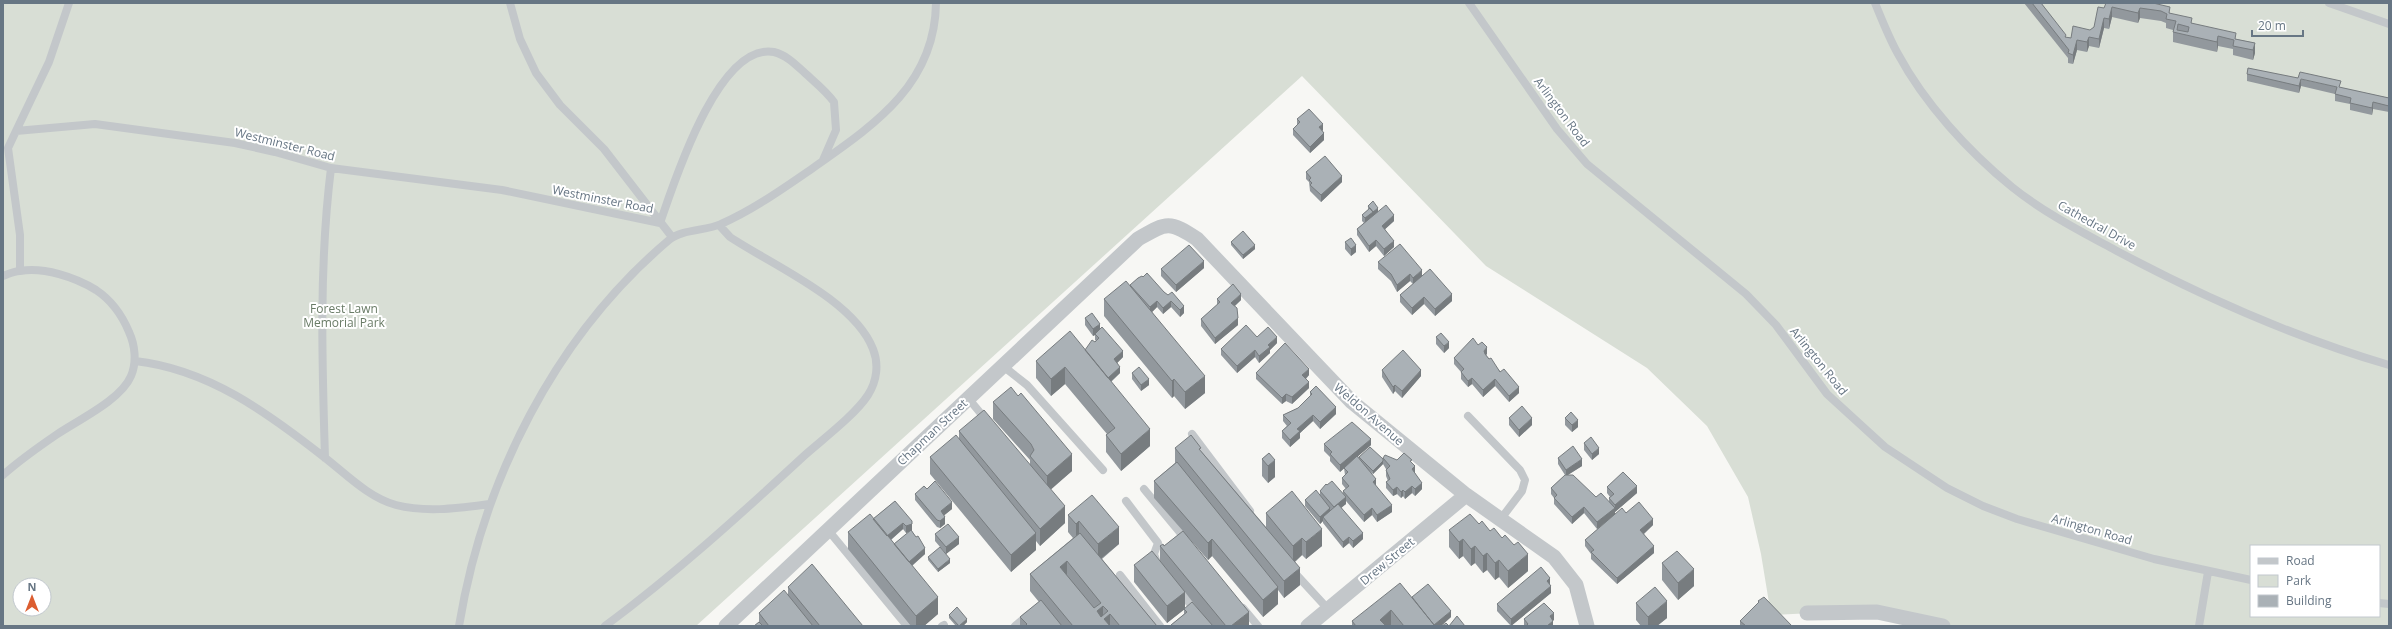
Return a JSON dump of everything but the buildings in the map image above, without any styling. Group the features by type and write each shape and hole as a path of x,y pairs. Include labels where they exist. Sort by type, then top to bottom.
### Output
{"street":[{"name":"Weldon Avenue","path":"1138,239 1164,225 1180,228 1197,240 1352,402 1466,495 1554,558 1576,585 1587,626"},
{"name":"Chapman Street","path":"726,626 1138,239"},
{"name":"Drew Street","path":"1308,626 1466,495"},
{"path":"1807,613 1877,612 1943,626"}],"lane":[{"path":"20,271 20,235 8,148 49,62 69,3"},
{"name":"Westminster Road","path":"510,3 520,39 536,73 560,105 604,149 672,238"},
{"path":"459,626 472,566 490,504 521,432 561,363 598,313 645,262 672,238 719,225 779,191 853,140 903,95 926,56 933,34 936,3"},
{"name":"Arlington Road","path":"1469,3 1557,129 1588,164 1746,294 1776,325 1827,394 1885,447 1947,488 1983,506 2089,541 2208,572 2250,580"},
{"name":"Cathedral Drive","path":"1875,3 1898,54 1930,101 1985,163 2013,188 2041,208 2180,285 2325,344 2389,365"},
{"path":"2329,3 2389,24"},
{"path":"660,223 678,170 701,119 728,76 744,61 759,53 773,52 787,57 834,102 836,130 822,161"},
{"name":"Westminster Road","path":"16,131 70,125 95,124 235,143 275,152 331,168 502,190 660,223"},
{"path":"325,458 321,290 324,237 331,168"},
{"path":"605,626 738,517 862,403 876,377 876,358 874,349 858,324 818,290 730,238 719,225"},
{"path":"3,276 20,271 55,274 85,284 97,291 111,302 126,325 131,336 135,360 131,376 115,396 20,460 3,475"},
{"path":"135,360 179,369 215,384 271,416 380,499 396,505 415,509 443,509 490,504"},
{"path":"1003,366 1026,385 1103,470"},
{"path":"968,398 990,425"},
{"path":"1468,416 1520,470 1525,480 1522,491 1500,520"},
{"path":"1192,434 1242,499 1254,518"},
{"path":"1144,489 1194,549"},
{"path":"1126,501 1158,543 1154,554 1156,561 1163,571"},
{"path":"828,530 907,626"},
{"path":"1288,565 1328,609"},
{"path":"2199,626 2208,572"},
{"path":"1120,575 1160,626"},
{"path":"1173,583 1208,626"},
{"path":"1238,602 1258,626"},
{"path":"1015,626 1033,611"}],"green space":[{"name":"Forest Lawn Memorial Park","path":"3,3 2389,3 2389,626 1950,626 1942,623 1852,611 1771,615 1761,554 1748,497 1707,426 1647,368 1486,266 1302,76 696,626 3,626"}]}
